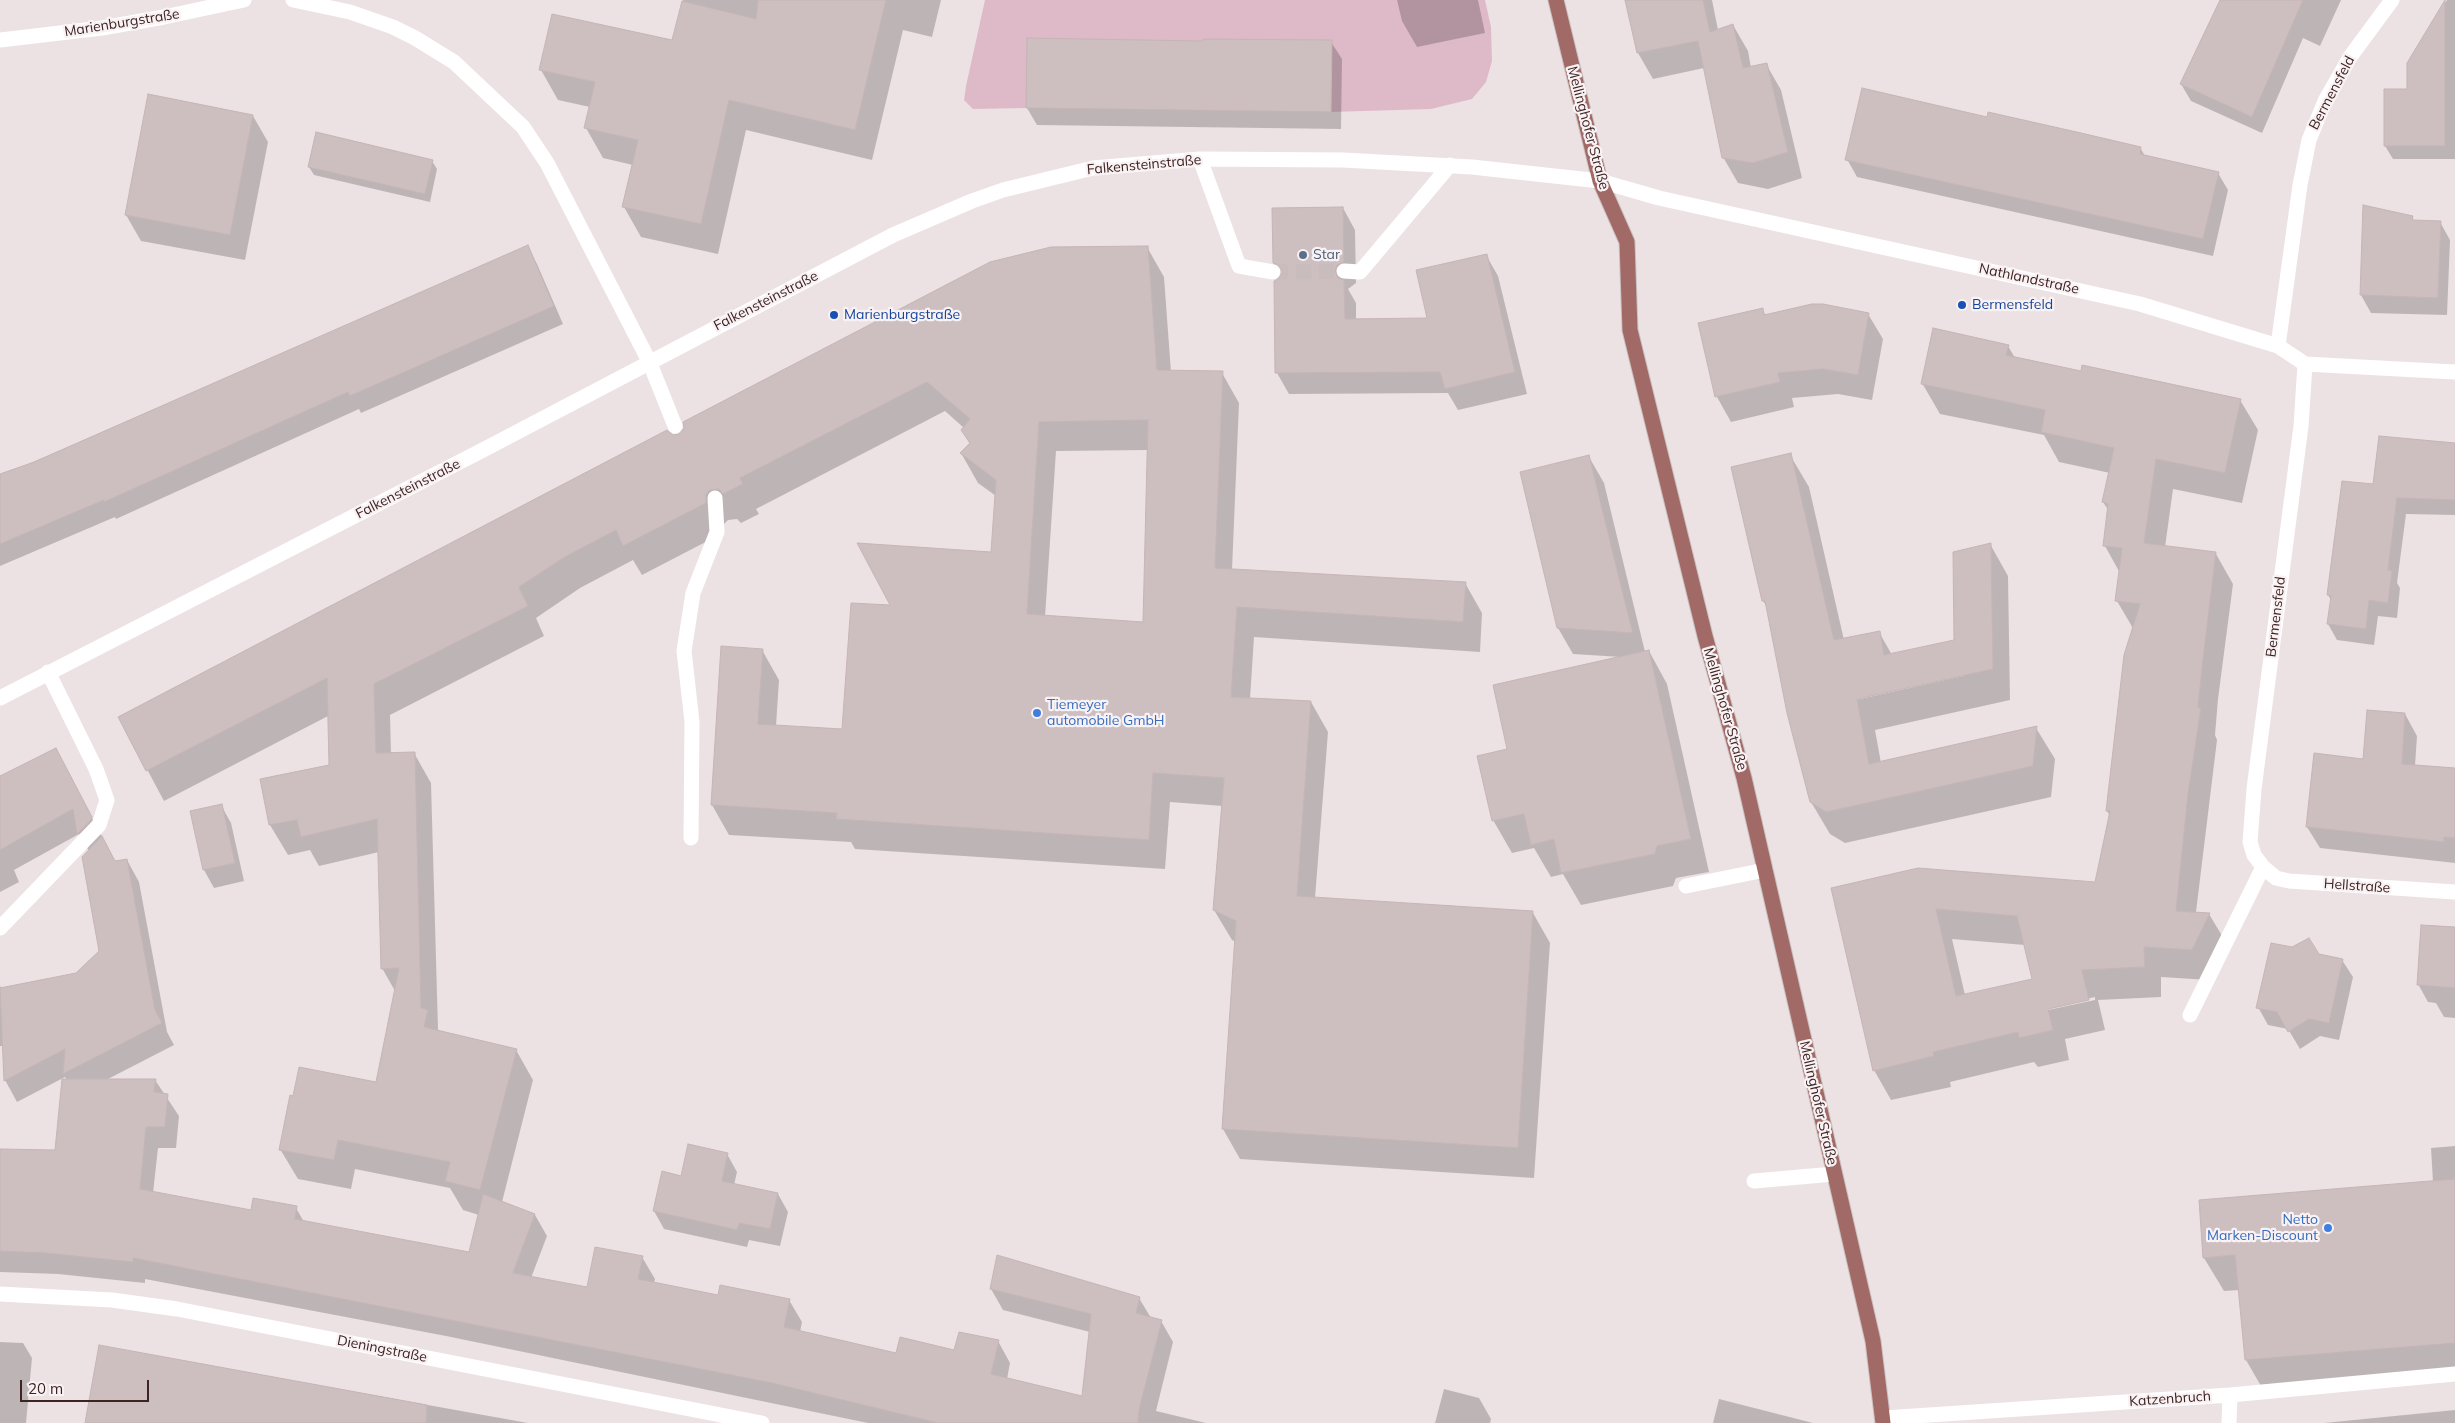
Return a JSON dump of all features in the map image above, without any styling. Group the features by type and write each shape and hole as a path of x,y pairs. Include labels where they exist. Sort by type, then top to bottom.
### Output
{"main road":[{"name":"Mellinghofer Straße","path":"1556,0 1600,181 1627,242 1630,330 1705,636 1744,778 1873,1341 1883,1421"}],"street":[{"name":"Marienburgstraße","path":"0,40 129,23 244,0"},
{"path":"292,0 350,12 393,27 454,62 504,107 523,127 547,162 649,361 675,426"},
{"name":"Bermensfeld","path":"2278,346 2300,185 2309,140 2325,101 2350,57 2392,0"},
{"path":"1200,159 1239,266 1273,272"},
{"name":"Falkensteinstraße","path":"0,698 472,456 649,361 893,235 972,201 1028,183 1093,168 1200,159 1343,160 1450,165 1600,181"},
{"path":"1344,271 1360,272 1450,165"},
{"name":"Nathlandstraße","path":"1600,181 1659,198 2112,297 2278,346 2306,364 2455,372"},
{"name":"Bermensfeld","path":"2263,867 2254,855 2250,842 2254,789 2301,426 2306,364"},
{"path":"690,838 692,722 684,652 693,593 716,532 715,498"},
{"path":"0,928 99,825 107,800 96,769 48,672"},
{"path":"2190,1016 2263,867"},
{"name":"Hellstraße","path":"2263,867 2276,878 2289,881 2455,892"},
{"path":"1686,886 1765,870"},
{"path":"1754,1181 1834,1174"},
{"name":"Dieningstraße","path":"0,1294 112,1300 177,1309 762,1423"},
{"name":"Katzenbruch","path":"1883,1421 2230,1395 2455,1374"},
{"path":"2229,1423 2230,1395"}],"shaded area":[{"path":"985,0 1485,0 1491,27 1492,61 1486,82 1472,99 1431,109 1331,112 973,109 964,100"}],"building":[{"path":"758,0 886,0 855,130 729,100 701,224 622,207 638,140 584,128 595,82 539,70 552,14 672,40 682,1 756,19"},
{"path":"1625,0 1703,0 1710,32 1733,24 1743,68 1767,63 1788,152 1753,163 1722,158 1698,41 1637,53"},
{"path":"2220,0 2303,0 2252,117 2180,84"},
{"path":"2445,0 2445,146 2384,146 2384,89 2407,89 2407,63"},
{"path":"1027,38 1203,41 1203,39 1332,40 1331,112 1026,108"},
{"path":"1862,88 1987,117 1988,112 2141,147 2140,154 2219,172 2203,239 1845,160"},
{"path":"148,94 253,115 230,235 125,215"},
{"path":"316,132 433,160 425,194 308,167"},
{"path":"2363,205 2413,216 2412,220 2441,221 2438,298 2360,295"},
{"path":"1343,207 1344,262 1337,265 1335,271 1338,278 1344,280 1345,319 1427,318 1416,270 1487,254 1515,372 1445,389 1440,372 1275,373 1274,281 1280,278 1282,273 1279,265 1273,263 1272,208"},
{"path":"528,245 554,306 350,396 348,392 104,502 104,500 0,544 0,474 34,462"},
{"path":"1148,246 1157,370 1223,371 1215,568 1466,582 1463,622 1237,607 1231,697 1311,701 1297,896 1533,911 1518,1148 1222,1129 1236,921 1213,910 1224,778 1153,773 1149,840 836,819 837,813 711,805 721,646 763,649 758,724 842,729 851,603 890,605 857,543 991,552 996,480 960,453 970,443 961,430 970,419 927,382 740,478 743,484 723,494 719,489 710,490 706,494 706,503 623,546 616,530 563,558 519,587 528,606 374,684 376,753 415,752 421,1008 428,1010 424,1027 517,1049 480,1190 445,1181 450,1162 338,1140 334,1160 279,1150 290,1095 293,1096 299,1067 376,1082 399,968 381,969 377,819 301,837 297,820 269,825 260,779 329,765 327,678 146,771 118,717 667,430 673,435 679,434 684,428 683,422 990,262 1051,247","holes":["1148,420 1143,622 1027,614 1039,422"]},
{"path":"1812,304 1823,304 1869,313 1858,375 1823,369 1778,373 1780,382 1715,397 1698,323 1763,308 1764,315"},
{"path":"1933,328 2009,345 2006,355 2081,371 2082,365 2241,399 2225,473 2156,459 2144,543 2216,552 2198,707 2201,708 2188,794 2176,911 2210,913 2192,950 2144,947 2145,967 2082,970 2089,1000 2048,1009 2053,1030 2019,1038 2018,1032 1933,1052 1934,1056 1873,1071 1831,888 1918,868 2095,882 2110,811 2106,811 2124,655 2140,604 2115,601 2122,548 2103,546 2108,504 2102,502 2114,448 2041,432 2045,410 1921,384","holes":["1936,909 2017,916 2032,979 1956,996"]},
{"path":"2379,436 2455,443 2455,500 2397,498 2388,570 2392,571 2388,603 2369,600 2366,629 2327,624 2331,596 2327,595 2342,481 2373,484"},
{"path":"1791,453 1834,640 1880,631 1884,655 1954,640 1953,552 1991,543 1993,669 1857,699 1869,764 2037,726 2033,766 1826,812 1810,802 1787,713 1765,601 1762,601 1731,467"},
{"path":"1589,455 1633,633 1557,628 1520,472"},
{"path":"1649,650 1691,839 1657,846 1655,854 1561,873 1554,839 1531,845 1524,814 1492,821 1477,756 1507,749 1493,685"},
{"path":"2367,710 2405,713 2402,764 2455,768 2455,838 2444,837 2444,842 2306,827 2314,753 2363,759"},
{"path":"56,748 92,817 91,820 77,834 73,809 0,850 0,776"},
{"path":"222,804 235,863 203,870 190,811"},
{"path":"102,836 115,861 127,859 155,1010 162,1023 63,1074 65,1049 4,1081 0,988 76,973 99,951 82,857"},
{"path":"2421,925 2455,927 2455,988 2417,985"},
{"path":"2309,938 2319,954 2343,959 2329,1023 2309,1019 2288,1032 2277,1012 2256,1008 2271,943 2292,947"},
{"path":"62,1079 156,1079 154,1092 168,1094 165,1127 146,1127 140,1189 251,1210 253,1198 297,1206 295,1219 469,1252 483,1194 535,1214 513,1273 587,1287 595,1247 643,1256 638,1279 718,1295 720,1285 790,1299 784,1327 896,1353 900,1337 954,1350 959,1332 999,1340 991,1374 1082,1396 1091,1314 990,1289 997,1255 1140,1297 1136,1313 1162,1320 1139,1410 1138,1423 938,1423 772,1383 133,1258 133,1262 45,1253 0,1251 0,1149 55,1150"},
{"path":"688,1144 728,1153 722,1181 778,1193 770,1229 739,1223 737,1230 653,1211 662,1171 681,1176"},
{"name":"Netto Marken-Discount","path":"2455,1179 2455,1343 2245,1360 2235,1255 2203,1258 2199,1200"},
{"path":"99,1345 427,1405 426,1423 85,1423"}],"tunnel":[{"path":"1273,272 1344,271"}],"place":[{"name":"Star","path":"1303,255"},
{"name":"Bermensfeld","path":"1962,305"},
{"name":"Marienburgstraße","path":"834,315"},
{"name":"Tiemeyer automobile GmbH","path":"1037,713"},
{"name":"Netto Marken-Discount","path":"2328,1228"}]}
